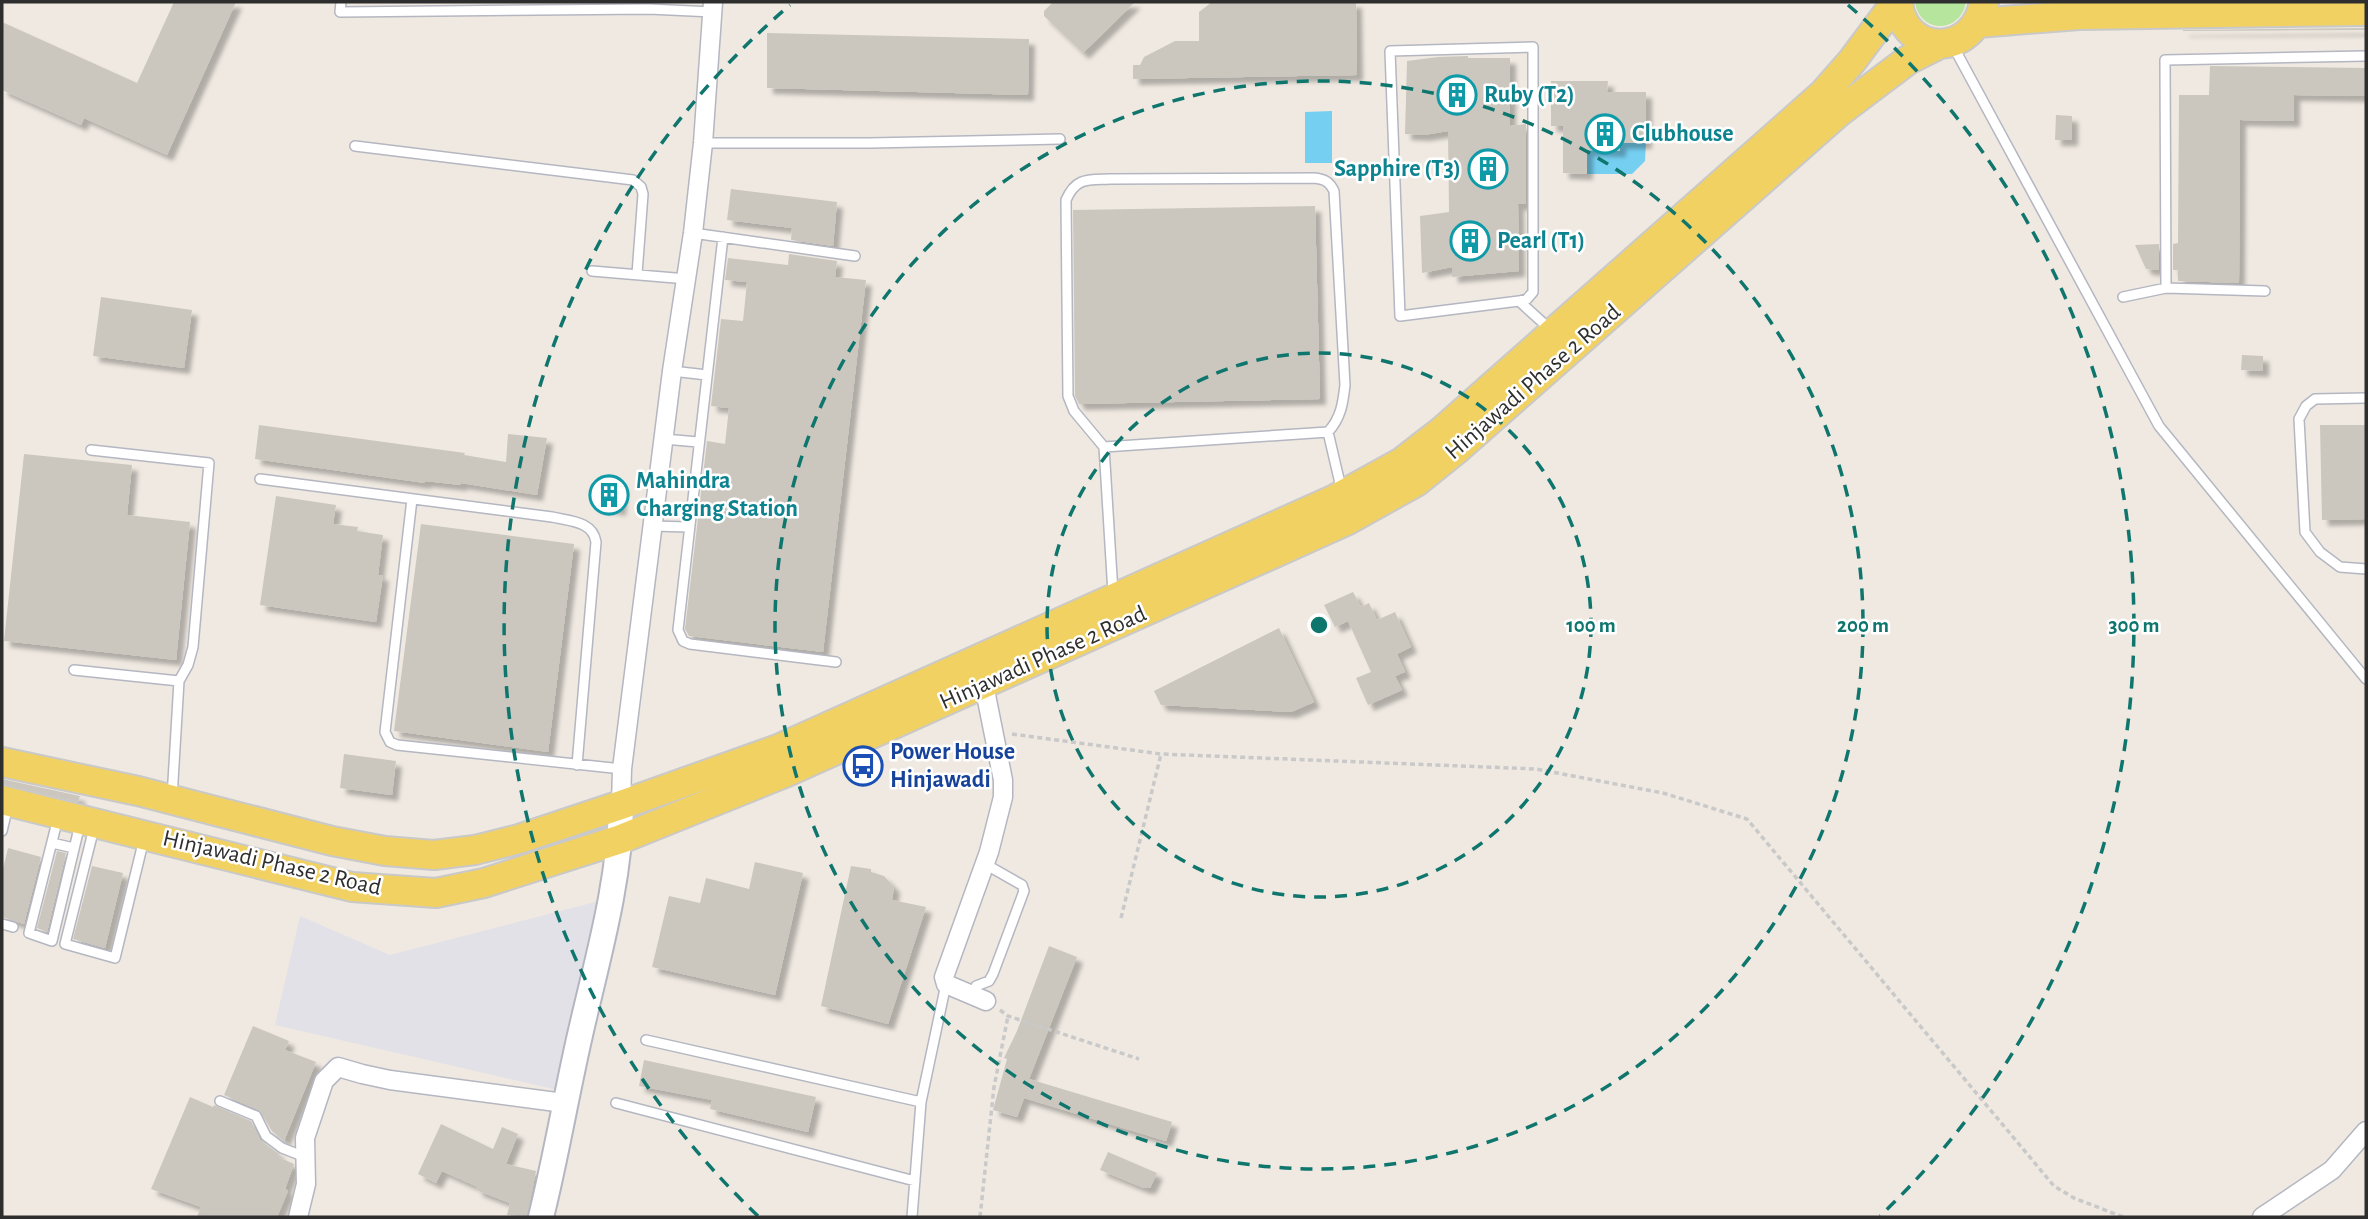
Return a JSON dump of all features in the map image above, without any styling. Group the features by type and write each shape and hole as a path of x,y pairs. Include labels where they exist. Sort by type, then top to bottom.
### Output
{"main road":[{"path":"1897,2 1903,22 1909,31 1918,38 1945,43"},
{"name":"Hinjawadi Phase 2 Road","path":"6,800 352,887 436,893 484,883 621,839 787,772 984,685 1355,498 1442,431 1822,94 1852,61 1897,2"},
{"path":"1981,13 2079,15 2366,11"},
{"name":"Hinjawadi Phase 2 Road","path":"2,762 172,800 332,841 385,851 434,855 475,850 519,838 778,749 1113,599 1355,498 1416,482 1457,449 1839,112 1908,60 1971,32 1981,13"}],"street":[{"path":"541,1217 621,839 622,769 693,233 713,7"},
{"path":"979,998 946,984 944,977 985,864 1003,797 1003,780 984,685"},
{"path":"298,1217 306,1184 305,1138 324,1081 338,1067 390,1080 564,1103"},
{"path":"2262,1217 2332,1170 2366,1132"}],"lane":[{"path":"341,2 340,12 713,7"},
{"path":"1945,43 2159,426 2366,680"},
{"path":"1519,301 1527,299 1533,292 1533,47 1390,51 1400,316 1519,301 1553,332"},
{"path":"2166,288 2165,60 2366,56"},
{"path":"703,143 1060,139"},
{"path":"355,146 633,180 641,187 643,194 637,274"},
{"path":"1113,599 1104,446 1074,411 1068,397 1066,200 1075,185 1085,180 1314,178 1330,183 1334,191 1345,385 1339,417 1328,432"},
{"path":"693,233 855,256"},
{"path":"723,237 678,630 683,641 713,648 836,662"},
{"path":"592,271 687,279"},
{"path":"2123,297 2166,288 2265,292"},
{"path":"673,371 707,375"},
{"path":"2366,398 2315,399 2306,406 2299,419 2305,532 2320,552 2340,567 2366,569"},
{"path":"1328,432 1355,498"},
{"path":"1104,446 1328,432"},
{"path":"664,439 698,442"},
{"path":"91,450 209,463 193,648 179,681 172,800"},
{"path":"260,479 552,517 582,523 595,534 577,765"},
{"path":"412,499 385,732 390,742 397,745 622,769"},
{"path":"653,526 688,527"},
{"path":"74,670 179,681"},
{"path":"2,831 6,800"},
{"path":"79,818 65,944 115,958 145,834"},
{"path":"79,818 52,940 29,933 52,843 79,818"},
{"path":"52,843 74,848"},
{"path":"979,998 976,986 989,981 993,974 1024,891 1023,885 985,864"},
{"path":"2,924 13,927"},
{"path":"912,1217 922,1102 946,984"},
{"path":"646,1040 922,1102"},
{"path":"220,1101 256,1115 266,1136 282,1149 305,1157"},
{"path":"616,1103 915,1181"}],"path":[{"path":"993,731 1161,754 1536,769 1663,793 1747,819 2054,1186 2074,1198 2123,1217"},
{"path":"1121,918 1161,754"},
{"path":"980,1217 994,1087 1008,1016 1139,1059"}],"shaded area":[{"path":"603,900 562,1091 275,1025 300,916 390,955"}],"green space":[{"path":"1915,2 1966,2 1956,20 1940,26 1924,20"}],"water":[{"path":"1332,111 1332,163 1305,163 1305,112"},
{"path":"1620,143 1646,143 1645,161 1632,174 1587,174 1587,150 1620,151"}],"building":[{"path":"174,2 236,2 167,155 84,118 81,125 2,90 2,22 137,83"},
{"path":"1053,2 1135,2 1083,53 1044,16 1044,11"},
{"path":"1212,2 1356,2 1357,75 1133,79 1133,65 1140,65 1144,57 1175,41 1199,41 1199,12"},
{"path":"2183,30 2366,30 2183,31"},
{"path":"767,33 1029,39 1028,95 767,88"},
{"path":"1468,56 1510,58 1510,126 1526,124 1526,204 1518,204 1519,271 1452,277 1452,267 1422,273 1420,216 1449,212 1448,131 1424,135 1405,134 1407,61"},
{"path":"2210,66 2366,68 2366,96 2294,95 2294,121 2240,120 2239,283 2178,281 2178,270 2173,270 2173,244 2178,243 2179,95 2209,95"},
{"name":"Clubhouse","path":"1551,81 1608,81 1607,92 1646,92 1646,143 1620,143 1620,151 1587,150 1587,174 1563,173 1563,126 1551,126"},
{"path":"2056,115 2072,116 2072,140 2055,140"},
{"path":"731,189 837,202 833,246 791,240 792,228 727,220"},
{"path":"1315,206 1320,399 1079,404 1075,396 1073,210"},
{"path":"2159,244 2159,270 2146,269 2135,245"},
{"path":"789,254 837,261 835,277 866,280 823,652 689,636 685,629 707,441 725,444 729,408 711,406 721,319 743,321 747,282 725,280 728,258 788,265"},
{"path":"101,297 192,310 184,368 93,356"},
{"path":"2242,355 2263,356 2263,371 2241,370"},
{"path":"259,425 465,453 464,455 506,462 508,434 547,438 537,495 461,483 425,483 255,459"},
{"path":"2320,425 2366,425 2366,519 2322,520"},
{"path":"24,454 132,465 127,515 190,522 176,660 4,641"},
{"name":"Mahindra Charging Station","path":"599,480 622,485 620,510 594,505"},
{"path":"276,496 336,505 333,524 358,527 357,531 383,535 378,575 383,575 376,622 260,605"},
{"path":"421,524 574,544 548,752 394,731"},
{"path":"1353,592 1361,607 1369,603 1377,620 1395,612 1411,647 1397,654 1405,672 1395,676 1402,690 1368,705 1356,678 1371,672 1348,621 1335,627 1324,605"},
{"path":"1279,628 1314,702 1291,712 1161,705 1154,691"},
{"path":"344,754 396,761 392,795 340,788"},
{"path":"2,779 80,796 78,802 2,784"},
{"path":"8,848 41,857 24,924 2,917 2,873"},
{"path":"57,851 66,853 47,932 37,928"},
{"path":"755,862 803,873 775,995 652,967 669,896 700,903 706,878 749,889"},
{"path":"92,866 123,873 105,948 73,939"},
{"path":"851,866 871,869 871,872 884,876 894,887 892,900 926,907 888,1024 821,1006"},
{"path":"1049,946 1077,957 1029,1079 1172,1122 1166,1141 1024,1098 1017,1117 993,1110 1007,1059 1004,1058"},
{"path":"253,1026 289,1041 285,1050 316,1062 284,1141 272,1131 259,1110 224,1095"},
{"path":"644,1060 816,1097 808,1132 710,1109 712,1100 639,1086"},
{"path":"190,1097 251,1121 260,1140 279,1154 278,1157 294,1164 285,1189 288,1191 277,1217 197,1217 201,1207 151,1189"},
{"path":"441,1124 493,1149 502,1127 518,1134 506,1164 536,1171 527,1217 507,1215 510,1203 476,1190 478,1187 442,1171 436,1183 418,1174"},
{"path":"1108,1152 1157,1173 1150,1188 1100,1170"}],"place":[{"name":"Ruby (T2)","path":"1457,95"},
{"name":"Clubhouse","path":"1605,134"},
{"name":"Sapphire (T3)","path":"1488,169"},
{"name":"Pearl (T1)","path":"1470,241"},
{"name":"Mahindra Charging Station","path":"609,495"},
{"name":"Power House Hinjawadi","path":"863,766"}]}
